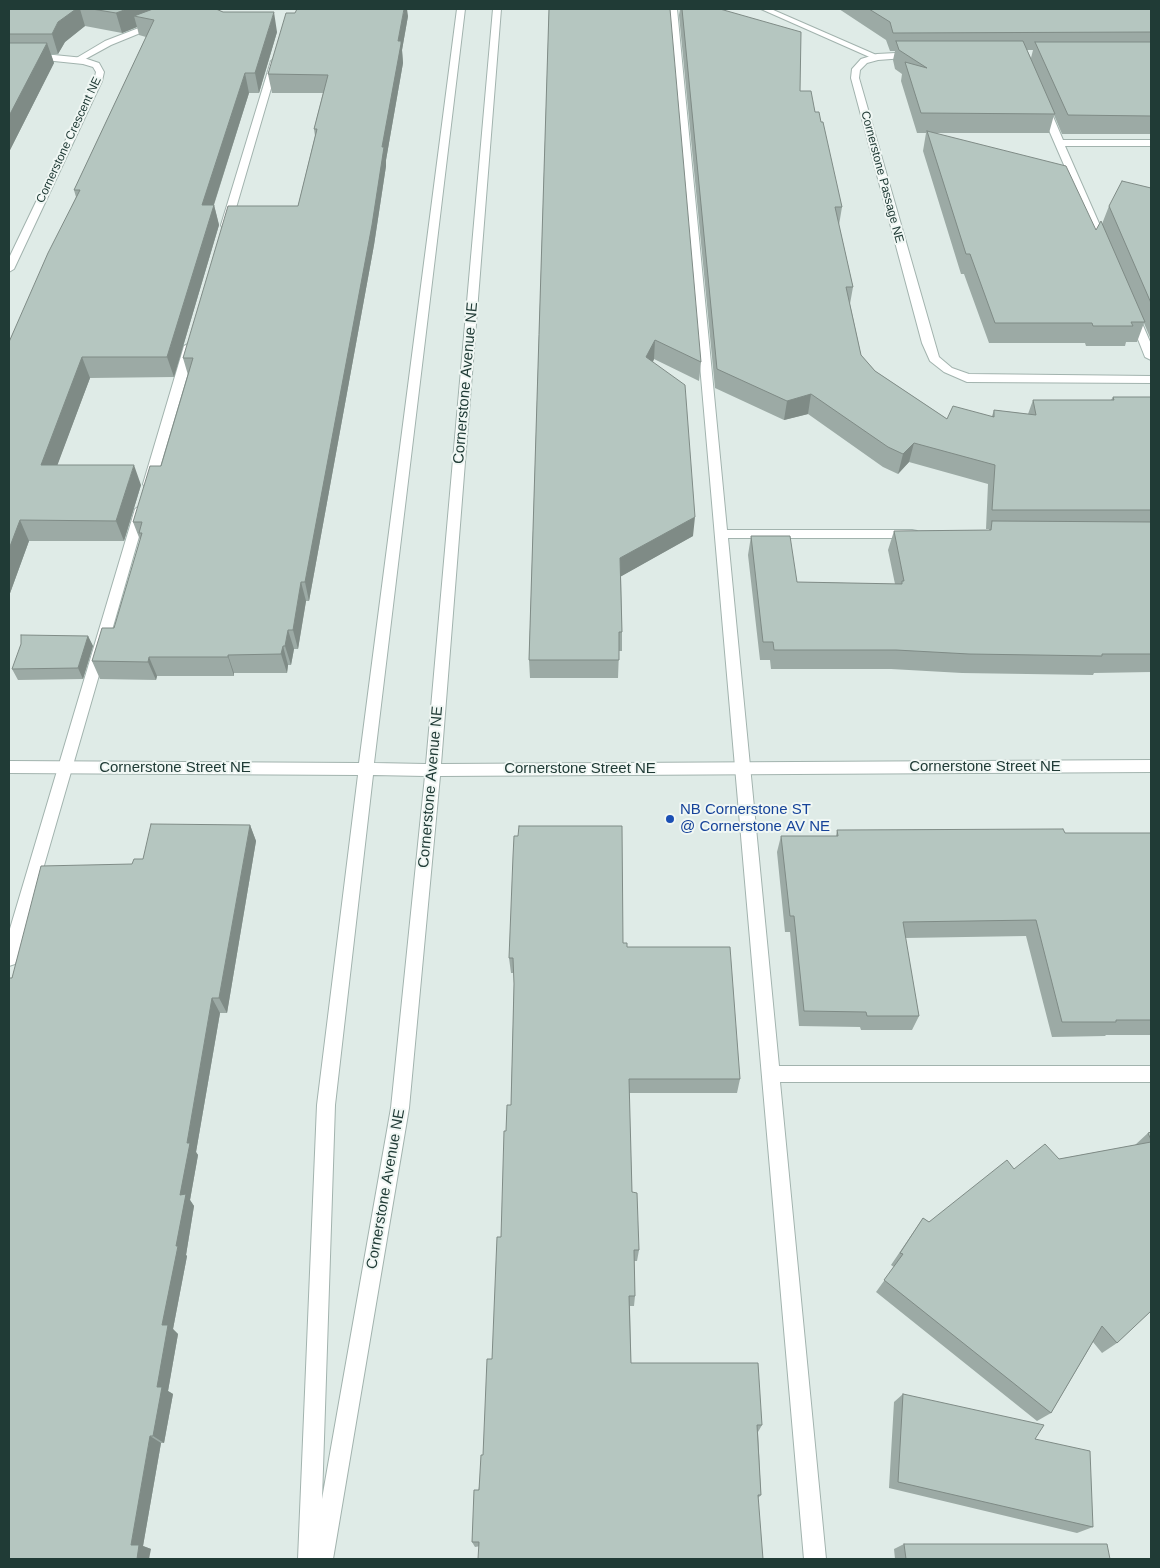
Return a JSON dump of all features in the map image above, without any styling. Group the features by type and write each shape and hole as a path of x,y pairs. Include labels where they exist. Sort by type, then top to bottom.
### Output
{"street":[{"path":"77,60 108,43 195,9"},
{"path":"309,1559 326,1105 461,9"},
{"name":"Cornerstone Avenue NE","path":"322,1559 400,1108 433,770 497,9"},
{"path":"673,9 815,1559"},
{"path":"765,9 877,57"},
{"path":"222,238 279,47"},
{"name":"Cornerstone Passage NE","path":"925,54 877,57 864,61 856,69 855,78 934,359 948,370 967,378 1151,380"},
{"name":"Cornerstone Crescent NE","path":"9,58 77,60 96,65 100,72 98,81 9,269"},
{"path":"1041,99 1109,259"},
{"path":"1060,143 1151,143"},
{"path":"1128,304 1151,358"},
{"path":"9,959 194,333"},
{"path":"721,534 926,534"},
{"name":"Cornerstone Street NE","path":"9,767 366,768 433,770 1151,766"},
{"path":"770,1074 1151,1074"}],"building":[{"path":"9,9 76,9 58,22 52,34 9,34"},
{"path":"92,9 127,9 116,13"},
{"path":"153,9 216,9 223,12 274,12 255,73 245,73 202,205 214,205 167,357 82,357 41,465 134,465 116,521 20,520 9,549 9,342 48,253 80,190 74,190 154,20 134,16"},
{"path":"297,9 404,9 398,41 401,41 401,44 382,147 384,147 372,225 305,582 301,582 293,630 288,630 285,646 283,646 281,654 228,655 228,657 149,657 148,662 92,661 102,628 114,628 142,533 139,533 142,522 133,522 150,466 161,466 193,358 183,358 228,206 298,206 317,129 314,129 328,75 268,74 286,13 295,13"},
{"path":"549,9 670,9 701,362 655,340 646,357 685,385 695,517 620,558 622,632 619,632 619,660 529,660"},
{"path":"682,9 720,9 801,32 800,91 811,91 815,112 819,112 821,122 823,122 842,207 835,207 853,287 846,287 861,355 875,371 947,419 953,406 994,417 994,410 1036,415 1033,400 1114,400 1113,397 1151,397 1151,510 992,510 995,465 914,443 903,454 888,447 811,394 787,401 717,369"},
{"path":"869,9 1151,9 1151,32 893,33 890,22"},
{"path":"896,41 1023,41 1055,114 921,113 905,62 927,68 899,50"},
{"path":"1035,42 1151,42 1151,116 1068,115"},
{"path":"9,43 47,43 9,116"},
{"path":"927,131 1066,166 1096,230 1101,221 1145,322 1131,322 1133,326 1093,326 1092,323 995,323 970,254 966,254"},
{"path":"1122,181 1151,188 1151,303 1109,206"},
{"path":"992,521 1151,522 1151,654 1102,654 1102,656 969,654 896,650 774,650 773,642 763,642 751,536 790,536 797,582 902,584 902,581 904,581 894,531 991,530"},
{"path":"21,635 88,636 78,668 12,669 21,644"},
{"path":"151,824 250,825 219,998 212,998 187,1143 190,1143 180,1195 186,1194 176,1246 178,1246 162,1325 168,1325 157,1387 162,1387 153,1436 150,1436 131,1545 139,1545 137,1559 9,1559 9,978 12,978 41,866 132,864 134,859 143,859"},
{"path":"519,826 622,826 623,943 627,943 627,947 730,947 740,1079 629,1079 632,1192 637,1193 639,1250 634,1250 635,1296 629,1296 631,1363 758,1363 762,1425 757,1425 761,1495 758,1495 763,1559 478,1559 479,1542 472,1542 474,1490 479,1490 481,1455 483,1455 487,1359 492,1359 497,1237 501,1237 504,1131 506,1131 507,1105 511,1105 514,984 513,958 509,958 514,836 518,836"},
{"path":"1063,829 1065,833 1151,833 1151,1020 1062,1022 1036,920 903,922 919,1016 867,1016 866,1012 804,1011 794,916 790,916 781,836 838,836 837,830"},
{"path":"1151,1142 1151,1311 1117,1343 1102,1326 1051,1413 884,1280 903,1254 900,1253 923,1218 929,1222 1007,1160 1014,1169 1045,1144 1059,1159"},
{"path":"903,1394 1044,1425 1035,1439 1090,1451 1093,1527 898,1482"},
{"path":"904,1544 1107,1544 1110,1559 906,1559"}],"place":[{"name":"NB Cornerstone ST @ Cornerstone AV NE","path":"670,819"}]}
